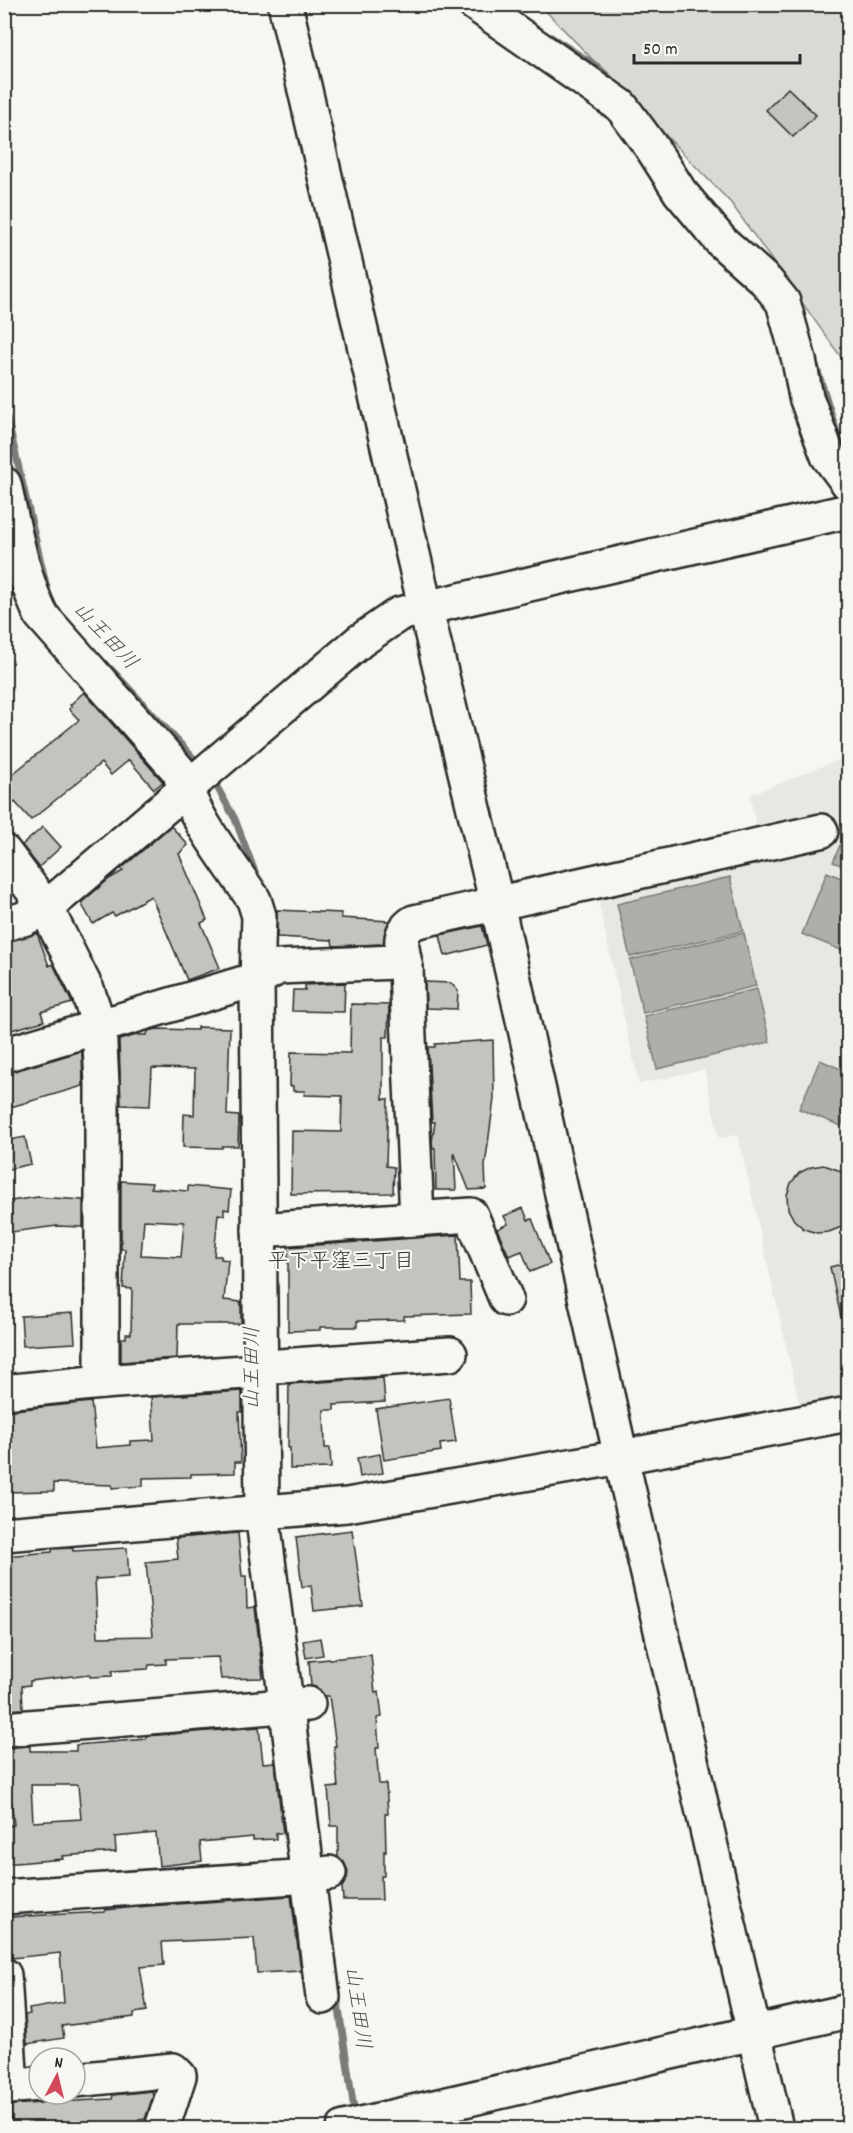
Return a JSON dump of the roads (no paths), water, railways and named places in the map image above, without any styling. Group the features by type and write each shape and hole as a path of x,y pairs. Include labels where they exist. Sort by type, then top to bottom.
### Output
{"street":[{"path":"285,4 497,904 621,1457 776,2128"},
{"path":"475,4 621,106 686,201 721,241 766,281 783,302 799,360 806,397 828,456 849,483"},
{"path":"4,483 23,570 41,615 179,771 184,790 193,807 254,900 259,916 268,973 273,1511 320,1874 323,1998"},
{"path":"4,924 23,919 46,908 360,641 399,614 425,606 849,511"},
{"path":"417,1219 406,969 401,936 406,927 414,922 821,831"},
{"path":"4,852 46,908 88,992 99,1025 102,1084 102,1382"},
{"path":"4,1054 268,973 395,962 406,969"},
{"path":"270,1229 471,1215 506,1299"},
{"path":"4,1392 450,1354"},
{"path":"4,1534 347,1505 849,1414"},
{"path":"4,1729 298,1706"},
{"path":"4,1897 320,1874"},
{"path":"320,1874 338,1931"},
{"path":"4,1975 18,2086"},
{"path":"352,2126 849,2011"},
{"path":"87,2079 173,2070 179,2076 162,2128"}],"waterway":[{"path":"551,37 598,67 617,85"},
{"path":"816,365 840,442 848,458"},
{"name":"山王田川","path":"4,404 47,588"},
{"name":"山王田川","path":"111,669 198,763"},
{"name":"山王田川","path":"217,787 235,819 258,880"},
{"name":"山王田川","path":"337,1996 355,2116"}],"district":[{"name":"平下平窪三丁目","path":"341,1263"}]}
